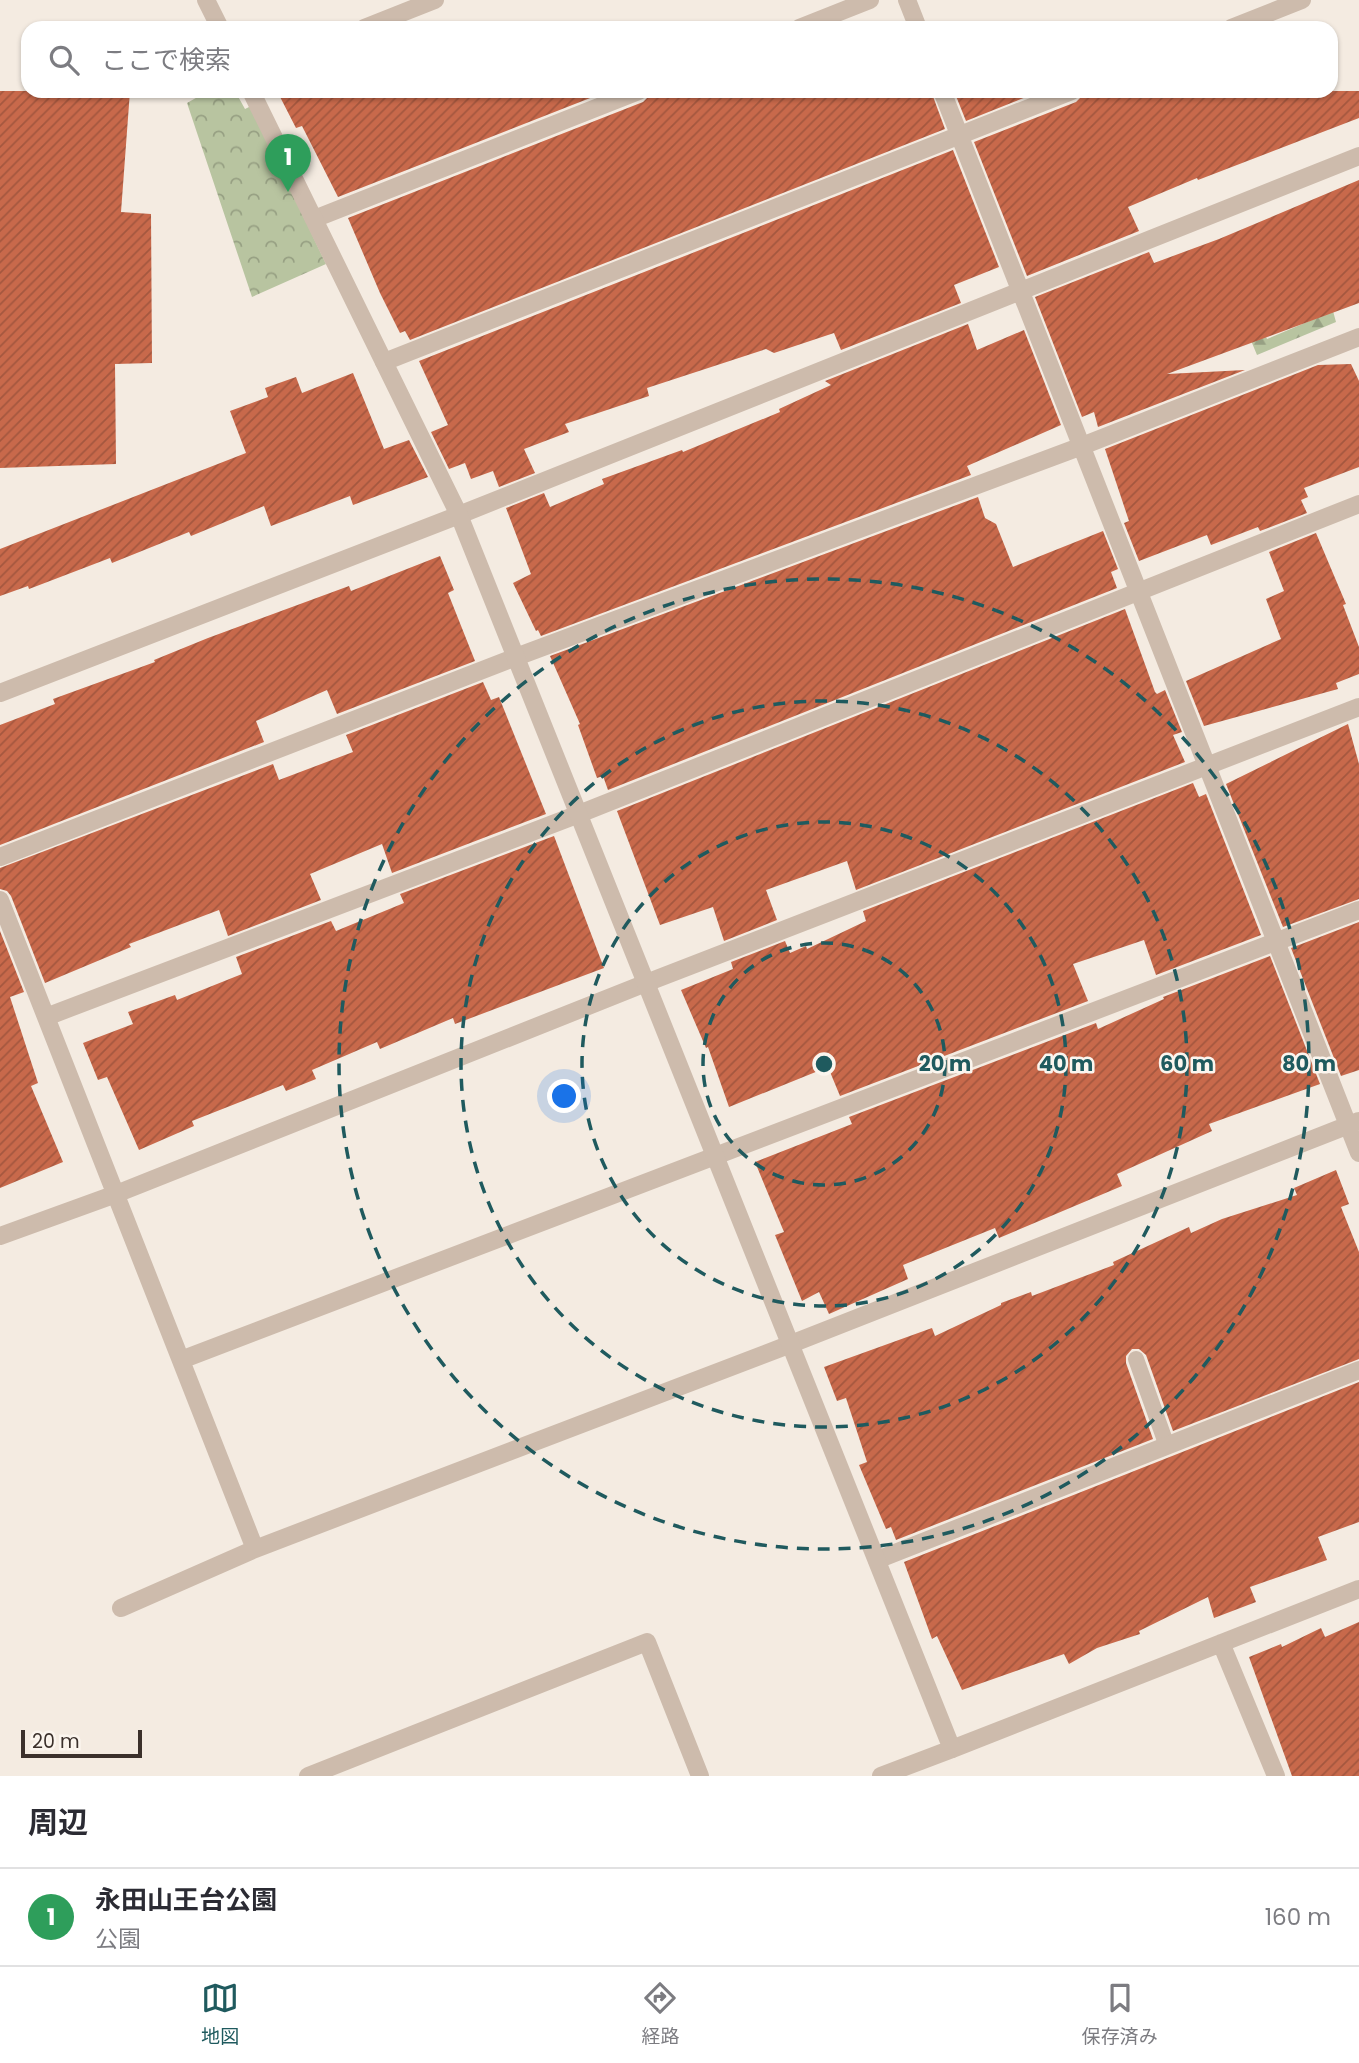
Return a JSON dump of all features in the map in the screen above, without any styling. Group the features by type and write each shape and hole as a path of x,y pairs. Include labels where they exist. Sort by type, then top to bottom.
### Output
{"street":[{"path":"206,0 216,21"},
{"path":"382,21 435,0"},
{"path":"817,21 870,0"},
{"path":"907,0 915,21"},
{"path":"1249,21 1302,0"},
{"path":"254,98 459,515 952,1748"},
{"path":"314,219 621,98"},
{"path":"946,98 1277,942 1354,1123 1359,1153"},
{"path":"384,362 1054,98"},
{"path":"0,692 459,515 1359,156"},
{"path":"0,857 516,657 1082,446 1359,337"},
{"path":"46,1017 579,814 1359,504"},
{"path":"0,1236 116,1194 646,983 1359,707"},
{"path":"0,900 255,1549"},
{"path":"181,1360 1359,910"},
{"path":"121,1608 255,1549 791,1344 1354,1123"},
{"path":"877,1560 1359,1370"},
{"path":"881,1776 907,1771 952,1748 1359,1589"},
{"path":"308,1776 647,1642 700,1776"},
{"path":"1221,1643 1276,1776"}],"lane":[{"path":"1136,1359 1167,1446"}],"green space":[{"path":"196,98 239,98 245,109 251,106 326,264 252,297 187,103"},
{"path":"1247,295 1267,339 1333,311 1336,322 1257,355 1235,302"}],"building":[{"path":"0,91 21,91 21,98 129,98 121,212 151,214 152,363 115,364 116,464 0,468"},
{"path":"1338,91 1359,91 1359,118 1198,180 1197,178 1128,207 1139,231 1027,276 974,142 1076,102 1080,98 1338,98"},
{"path":"281,98 590,98 338,197 302,126 296,128"},
{"path":"647,98 934,98 945,129 410,340 405,331 400,333 348,218 643,102"},
{"path":"957,98 1024,98 966,121"},
{"path":"953,150 999,267 954,285 961,303 841,350 834,333 774,353 766,349 647,388 649,396 565,424 569,432 524,449 535,473 499,487 493,471 471,479 465,463 449,469 431,432 448,425 419,361"},
{"path":"1359,180 1359,303 1167,374 1245,370 1098,427 1094,412 1082,417 1035,297 1149,252 1154,263 1219,239"},
{"path":"968,324 977,350 1024,330 1061,425 967,466 971,475 541,636 538,630 536,631 513,583 531,574 506,508 544,493 550,507 604,484 602,479 682,450 683,452 780,412 779,409 831,385 825,381"},
{"path":"1351,364 1359,381 1359,467 1304,488 1308,497 1301,500 1307,513 1260,531 1258,527 1211,545 1207,535 1139,561 1124,523 1129,521 1105,449 1318,365"},
{"path":"353,373 384,449 409,440 428,477 353,505 350,496 271,526 264,506 191,536 189,532 112,563 110,558 29,589 28,586 0,596 0,549 246,453 230,411 268,397 265,388 296,377 302,393"},
{"path":"978,497 985,518 996,524 1013,567 1103,531 1118,569 1111,572 1117,588 608,790 603,776 597,778 578,725 580,724 550,656"},
{"path":"1316,533 1346,604 1343,605 1359,647 1359,674 1336,683 1338,689 1204,726 1186,681 1281,639 1266,599 1284,591 1269,552"},
{"path":"440,556 454,590 448,593 475,661 337,714 327,690 256,721 264,742 0,845 0,725 55,704 53,699 155,662 154,660 208,638 349,586 351,591"},
{"path":"1125,609 1155,692 1157,694 1165,690 1182,732 1173,735 1185,762 856,890 847,861 766,890 777,920 724,941 713,907 660,925 617,811"},
{"path":"483,682 491,700 499,697 546,814 392,873 382,844 310,874 321,900 228,936 219,910 129,944 131,947 45,983 11,896 0,889 0,868 273,764 279,780 353,752 346,735"},
{"path":"1348,724 1359,764 1359,899 1283,927 1226,784"},
{"path":"1193,783 1199,797 1206,794 1261,935 1156,975 1144,940 1073,964 1088,1001 840,1096 828,1067 729,1107 708,1047 706,1048 681,990 733,969 731,962 785,941 790,953 806,946 807,949 866,921 863,911"},
{"path":"554,836 604,968 455,1024 453,1018 380,1049 377,1042 312,1070 316,1079 286,1091 283,1085 192,1121 194,1126 139,1150 107,1077 98,1080 83,1043 133,1024 128,1012 175,995 177,1000 242,974 236,957 331,921 336,931 404,903 400,894"},
{"path":"1359,922 1359,1070 1341,1076 1291,948"},
{"path":"0,931 24,992 10,997 38,1083 31,1086 63,1162 0,1188"},
{"path":"1270,956 1320,1084 1209,1124 1212,1131 1117,1174 1122,1186 999,1238 995,1228 903,1265 908,1279 829,1314 819,1292 802,1301 775,1235 784,1232 755,1162 852,1124 849,1117 1096,1023 1098,1029 1164,999 1163,997"},
{"path":"1336,1170 1349,1204 1341,1207 1359,1252 1359,1359 1173,1431 1146,1355 1139,1349 1132,1349 1126,1356 1126,1363 1153,1439 896,1540 891,1527 886,1529 859,1465 867,1462 846,1398 837,1401 824,1367 932,1328 935,1336 1001,1303 1031,1292 1032,1296 1114,1265 1113,1262 1189,1227 1191,1233 1222,1219 1297,1195 1294,1188"},
{"path":"1359,1382 1359,1522 1318,1537 1327,1560 1250,1587 1256,1602 1214,1618 1208,1597 1139,1631 1140,1634 1097,1648 1069,1664 1064,1654 962,1690 937,1636 932,1639 904,1562"},
{"path":"1359,1622 1359,1776 1292,1776 1249,1657 1281,1644 1282,1647 1321,1628 1325,1637"}],"place":[{"name":"永田山王台公園","path":"288,192"}]}
